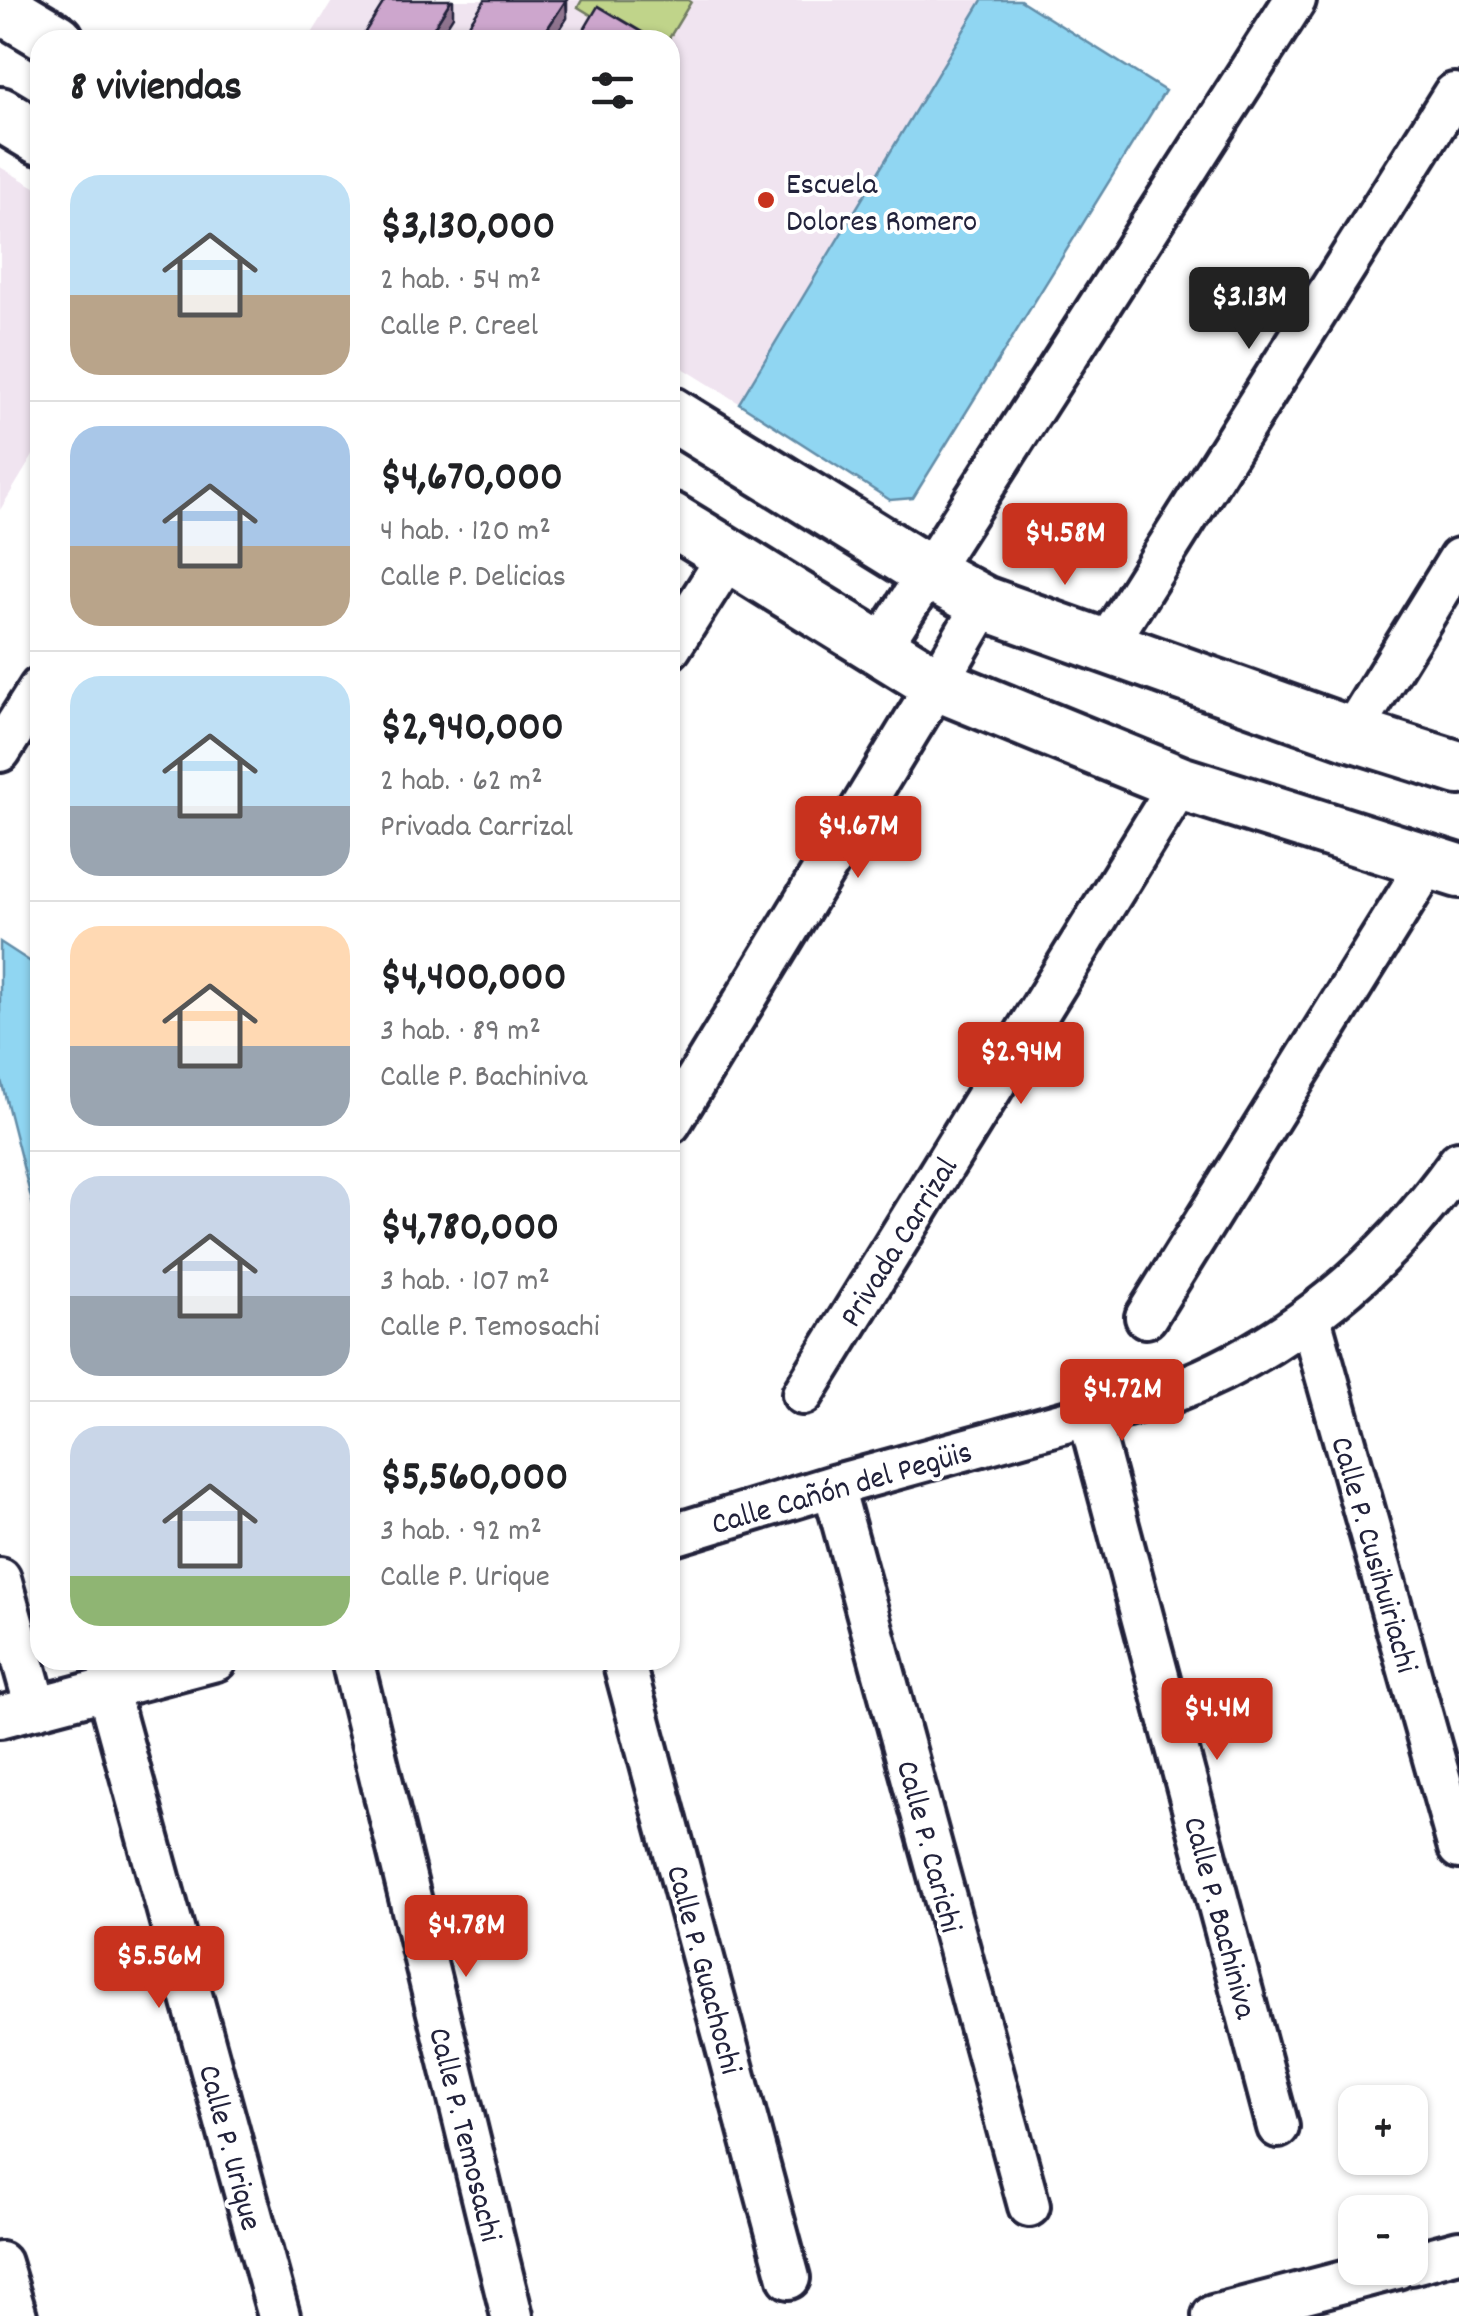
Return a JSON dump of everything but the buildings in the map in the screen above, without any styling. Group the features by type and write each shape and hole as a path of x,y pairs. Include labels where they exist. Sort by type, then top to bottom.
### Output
{"main road":[{"path":"0,6 40,30"},
{"path":"0,114 30,132"},
{"path":"680,419 929,573 984,602 1351,734 1459,768"},
{"path":"680,525 938,684 1180,783 1444,867"}],"street":[{"path":"880,648 1281,4"},
{"path":"1104,646 1454,94"},
{"path":"680,632 729,555"},
{"path":"1351,734 1459,559"},
{"path":"680,1107 984,602"},
{"path":"0,751 30,704"},
{"name":"Privada Carrizal","path":"802,1394 1180,783"},
{"path":"1146,1317 1444,867"},
{"name":"Calle Cañón del Pegüis","path":"680,1533 833,1486 1170,1394 1216,1376 1310,1318 1370,1266 1423,1212 1459,1162"},
{"name":"Calle P. Cusihuiriachi","path":"1310,1318 1459,1848"},
{"name":"Calle P. Bachiniva","path":"1089,1417 1278,2127"},
{"name":"Calle P. Carichi","path":"833,1486 1029,2206"},
{"path":"0,1580 18,1712 177,1670"},
{"name":"Calle P. Temosachi","path":"354,1670 512,2316"},
{"name":"Calle P. Guachochi","path":"626,1670 789,2278"},
{"name":"Calle P. Urique","path":"107,1688 279,2316"},
{"path":"1428,2259 1459,2251"},
{"path":"0,2263 16,2316"},
{"path":"1213,2316 1338,2283"}],"shaded area":[{"name":"Escuela Dolores Romero","path":"333,0 982,0 739,403 680,366 680,30 314,30"},
{"path":"0,167 30,184 30,460 0,510"}],"green space":[{"path":"582,0 691,2 674,30 616,30 578,7"}],"water":[{"path":"982,0 1020,0 1165,91 913,498 890,500 739,403"},
{"path":"0,942 30,962 30,1194 0,1076"}],"place":[{"name":"Escuela Dolores Romero","path":"766,200"}]}
